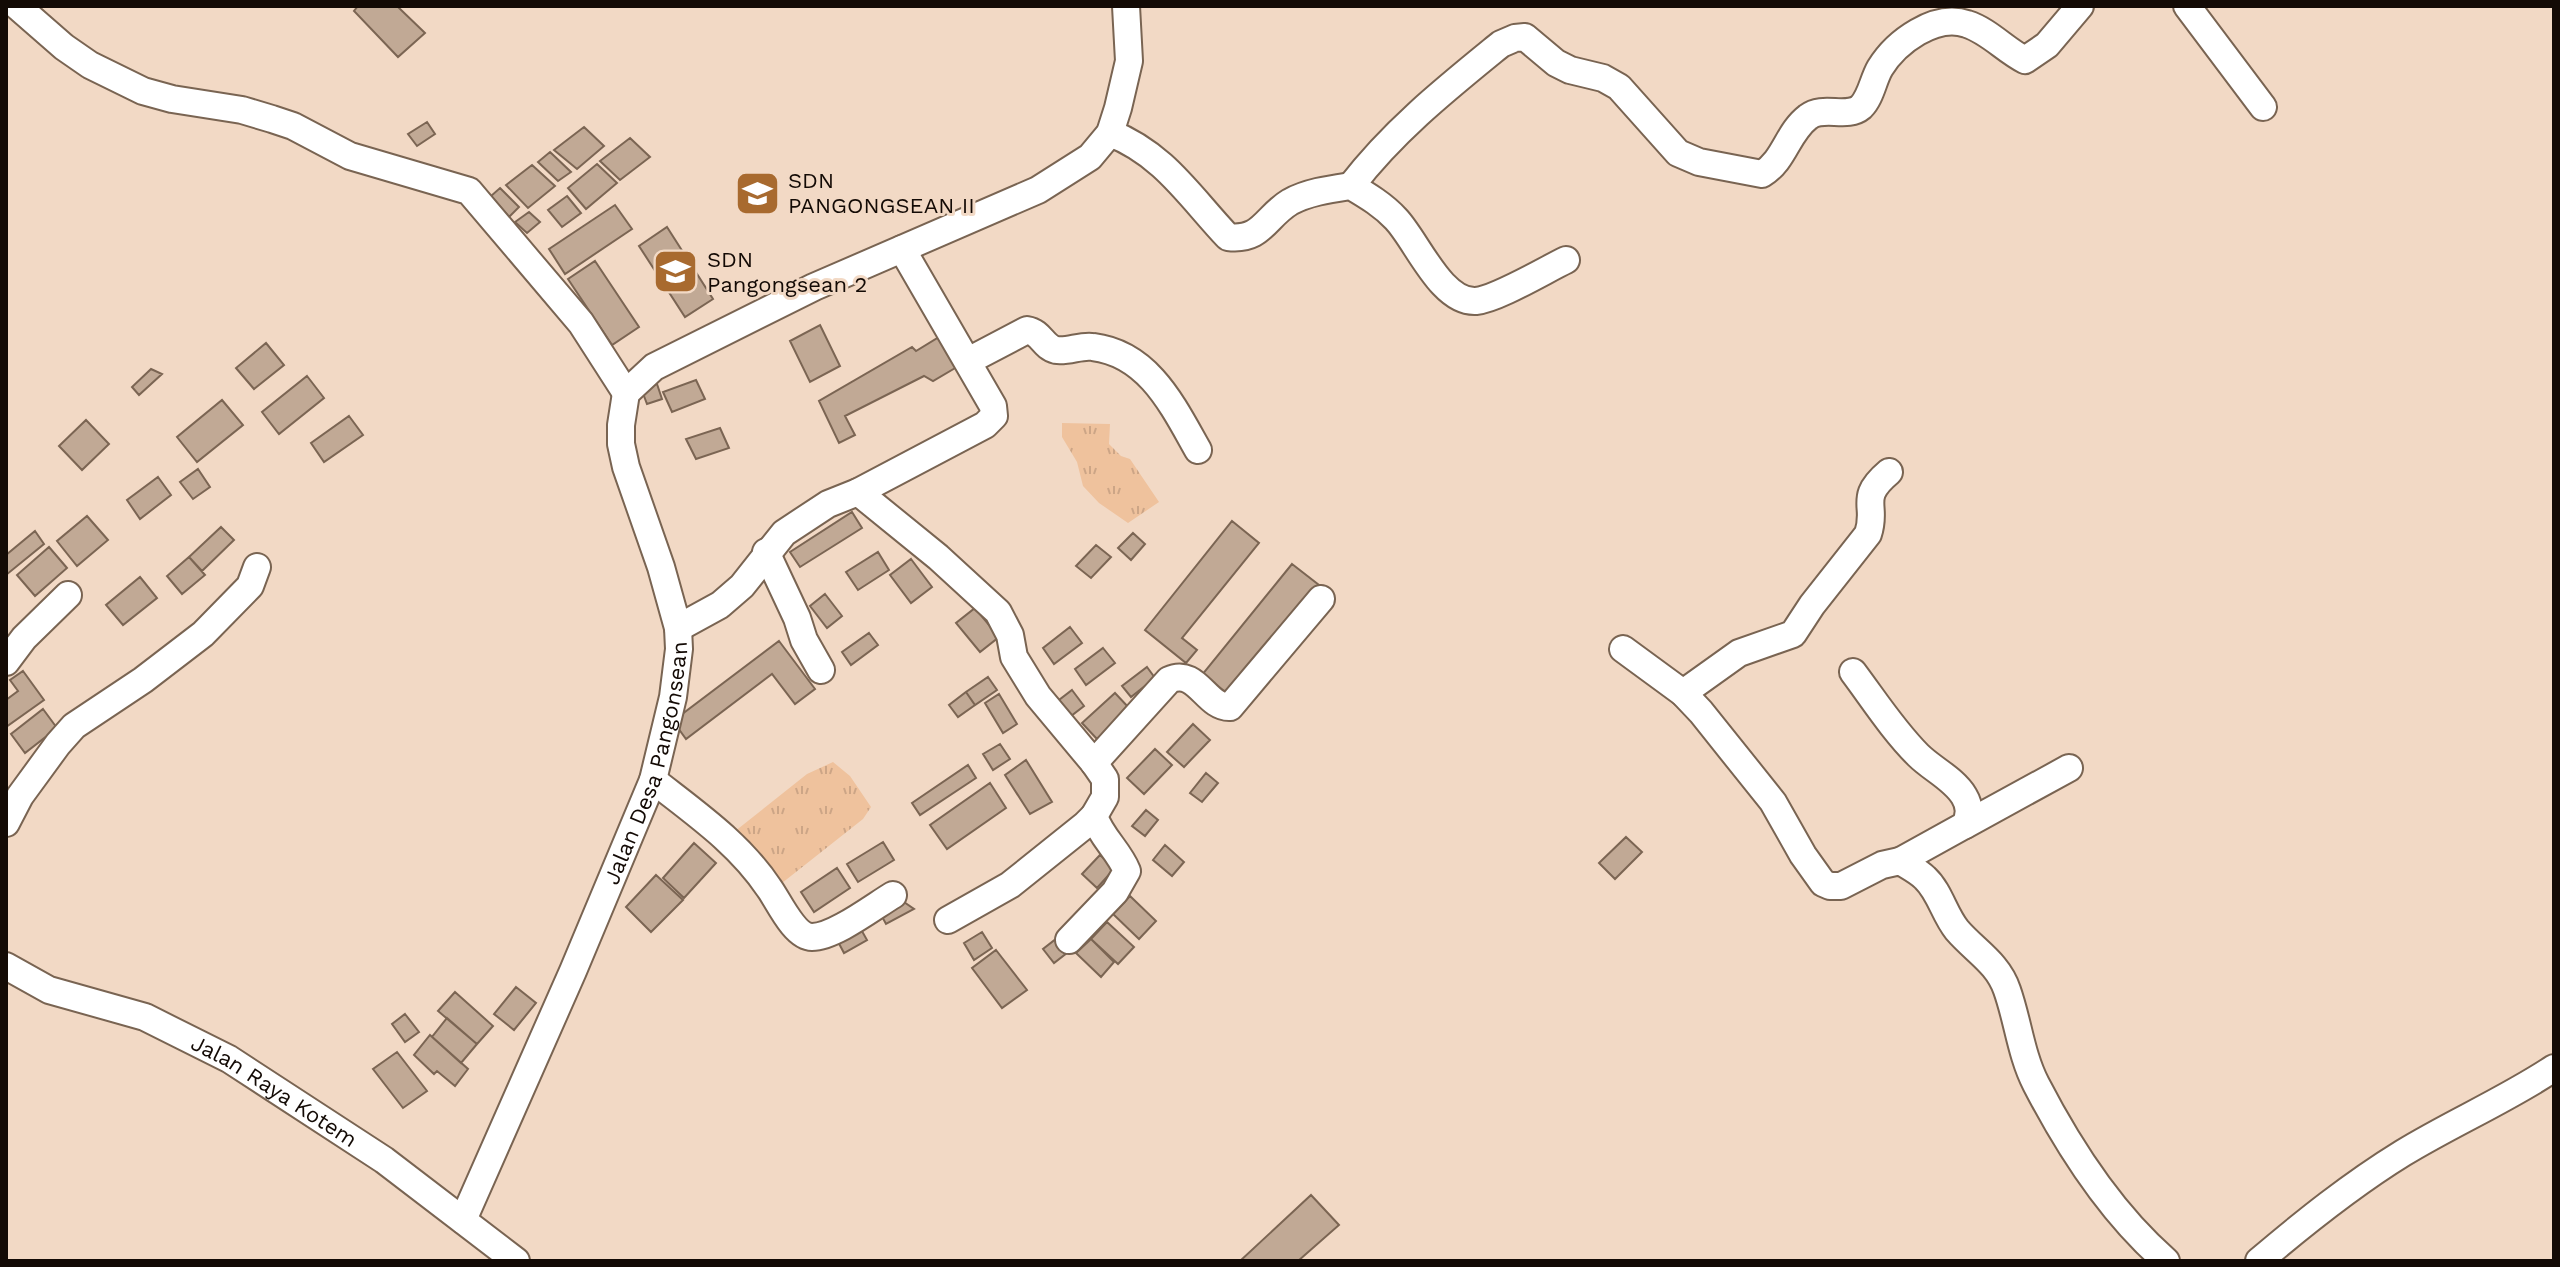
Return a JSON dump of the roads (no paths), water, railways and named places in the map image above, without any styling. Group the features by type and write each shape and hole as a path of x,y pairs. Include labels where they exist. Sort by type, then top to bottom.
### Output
{"street":[{"path":"17,6 90,65 143,91 272,119 293,126 350,156 469,191 581,323 626,393 654,367 814,287 1038,190 1090,157 1110,133 1129,61 1126,6"},
{"path":"1110,133 1150,153 1228,237 1252,236 1289,203 1351,186 1386,144 1423,108 1501,44 1525,37 1556,63 1570,70 1603,78 1619,87 1678,153 1699,162 1762,174 1780,159 1809,116 1822,111 1852,112 1859,108 1893,51 1919,31 1950,21 1968,24 2025,60 2047,45 2080,6"},
{"path":"2187,6 2263,107"},
{"path":"1351,186 1370,197 1398,221 1447,290 1460,298 1475,301 1490,297 1566,260"},
{"path":"678,628 720,605 742,586 766,552 805,517 985,425 994,416 993,406 902,249"},
{"path":"968,361 1027,330 1037,333 1048,347 1058,350 1090,346 1118,352 1159,384 1198,450"},
{"name":"Jalan Desa Pangonsean","path":"463,1220 653,780 673,697 679,649 678,628 661,567 626,467 621,444 626,393"},
{"path":"1683,693 1739,653 1798,630 1807,612 1868,534 1869,498 1875,484 1889,472"},
{"path":"858,492 938,557 998,612 1010,635 1014,657 1038,696 1105,779 1105,797 1094,816 1010,885 948,920"},
{"path":"766,552 804,640 821,670"},
{"path":"6,823 20,796 74,726 143,680 203,634 250,586 257,567"},
{"path":"6,662 24,638 68,595"},
{"path":"1094,763 1176,676 1191,680 1222,706 1230,707 1321,599"},
{"path":"1623,649 1683,693 1773,802 1803,855 1823,883 1830,886 1841,886 1882,865 1900,861 2069,768"},
{"path":"1853,672 1910,746 1933,769 1960,789 1969,808 1965,825"},
{"path":"653,780 743,853 770,888 783,913 805,936 828,932 893,895"},
{"path":"1069,940 1115,892 1127,871 1123,861 1102,836 1094,816"},
{"path":"1900,861 1926,879 1958,931 1988,958 2001,975 2034,1081 2069,1142 2110,1201 2166,1261"},
{"name":"Jalan Raya Kotem","path":"6,966 49,990 145,1017 229,1059 384,1160 516,1261"},
{"path":"2259,1261 2326,1204 2404,1153 2513,1094 2554,1068"}],"place":[{"name":"SDN PANGONGSEAN II","path":"757,193"},
{"name":"SDN Pangongsean 2","path":"676,272"}]}
